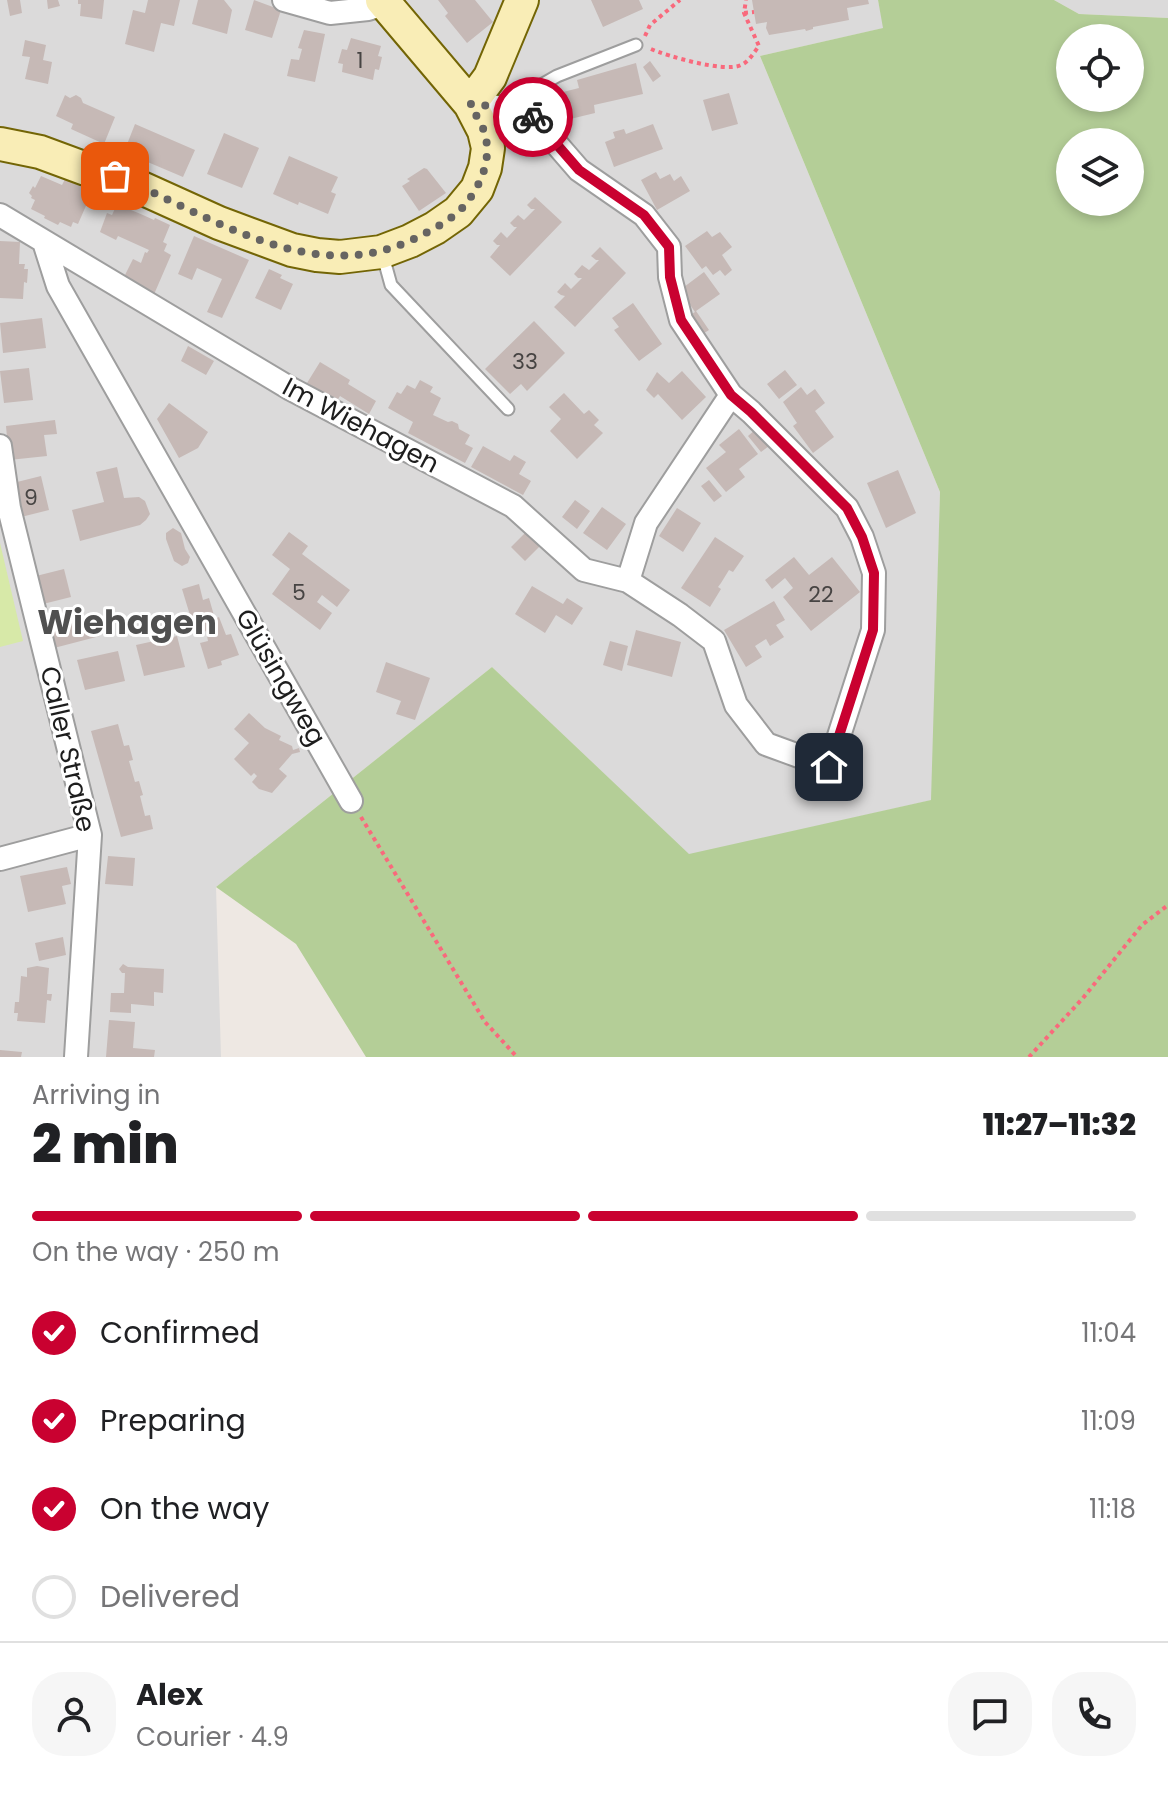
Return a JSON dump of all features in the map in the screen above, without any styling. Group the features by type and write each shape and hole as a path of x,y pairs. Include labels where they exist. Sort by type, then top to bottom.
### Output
{"main road":[{"path":"470,104 490,77 522,0"},
{"path":"0,142 115,176 219,223 292,250 340,257 381,252 410,241 458,212 477,189 488,148 484,131 470,104 384,2"}],"street":[{"path":"284,0 330,13 368,9 384,2"},
{"path":"470,104 527,110 579,170 644,215 669,247 670,277 681,320 731,395 646,523 628,581"},
{"name":"Im Wiehagen","path":"0,215 291,389 513,506 584,570 628,581 680,615 714,641 736,705 766,744 829,767 873,630 874,573 862,537 847,508 731,395"},
{"name":"Glüsingweg","path":"44,242 58,286 351,801"},
{"name":"Caller Straße","path":"0,446 9,508 90,835 76,1057"},
{"path":"0,859 90,835"}],"lane":[{"path":"513,109 531,91 557,76 636,45"},
{"path":"381,252 391,285 508,409"}],"path":[{"path":"680,0 650,25 644,43 653,51 728,68 741,66 759,46 744,13 746,0"},
{"path":"744,13 754,12"},
{"path":"351,801 485,1022 517,1057"},
{"path":"1029,1057 1083,998 1142,925 1168,905"}],"shaded area":[{"path":"0,0 878,0 884,28 760,56 940,492 932,800 689,855 492,667 216,887 221,1057 0,1057"},
{"path":"1054,0 1168,0 1168,18 1079,14"}],"green space":[{"path":"878,0 1054,0 1079,14 1168,18 1168,1057 366,1057 296,944 216,887 492,667 689,854 931,800 940,492 760,56 883,28"},
{"path":"0,543 23,641 0,647"}],"building":[{"path":"7,0 20,0 22,13 10,16"},
{"path":"47,0 58,0 60,6 48,9"},
{"path":"78,0 104,0 102,19 80,16 81,4"},
{"path":"148,0 180,0 174,26 161,23 154,52 125,44 133,10 145,13"},
{"path":"198,0 224,0 232,10 227,34 192,24"},
{"path":"254,0 281,10 272,38 245,30"},
{"path":"438,0 475,0 493,22 467,43 445,16 448,13"},
{"path":"591,0 639,0 643,9 603,27"},
{"path":"752,0 868,0 869,4 847,8 849,20 806,31 769,35 767,22 756,24"},
{"path":"304,30 325,34 315,82 287,76 291,59 299,60 302,49 298,48"},
{"path":"351,38 381,46 379,70 375,69 373,80 342,72 343,64 338,63 342,49 347,50"},
{"path":"25,40 46,45 43,60 52,62 48,84 25,79 30,57 22,56"},
{"path":"650,61 661,76 653,82 643,67"},
{"path":"636,63 643,94 594,105 595,113 562,121 555,94 579,88 577,80"},
{"path":"729,93 738,124 712,131 703,100"},
{"path":"65,95 70,98 76,95 83,103 115,117 104,144 71,129 73,124 56,116"},
{"path":"135,124 195,150 183,177 124,152"},
{"path":"653,124 663,149 614,167 605,142 615,138 613,132 624,129 626,134"},
{"path":"224,133 259,148 242,188 207,174"},
{"path":"289,156 338,177 331,192 336,194 328,214 273,194"},
{"path":"424,168 446,193 419,211 402,186"},
{"path":"656,172 660,179 670,174 674,181 681,176 690,191 657,210 641,180"},
{"path":"41,176 62,185 65,179 92,192 78,224 73,222 71,227 60,222 58,225 31,209 35,200 29,193"},
{"path":"535,197 562,222 510,276 490,257 500,245 493,241 501,232 507,238 517,227 510,223 518,215 524,220 535,209 527,205"},
{"path":"118,202 170,225 163,242 167,244 164,251 171,255 152,299 122,281 133,259 141,263 149,250 118,236 116,240 100,232 107,213 112,215"},
{"path":"707,231 712,237 720,232 732,247 722,255 732,270 725,276 720,270 713,275 706,266 702,269 685,246"},
{"path":"194,236 249,260 222,318 207,312 222,279 197,268 192,280 178,274"},
{"path":"0,241 20,242 19,264 25,264 24,269 28,269 23,299 0,298"},
{"path":"600,247 626,273 575,327 554,307 565,296 557,292 565,283 571,289 582,278 574,274 582,265 589,270 599,260 591,256"},
{"path":"269,269 293,284 281,310 255,298"},
{"path":"704,272 720,294 696,311 709,330 701,335 687,317 695,312 680,290"},
{"path":"633,303 662,344 639,361 614,330 619,327 612,318"},
{"path":"42,318 46,348 3,353 0,323"},
{"path":"534,321 565,353 527,391 521,384 510,394 485,369"},
{"path":"188,346 214,361 206,375 181,361"},
{"path":"320,362 376,401 369,414 340,396 337,401 307,383"},
{"path":"29,368 33,400 4,403 0,371"},
{"path":"785,370 797,385 779,399 767,384"},
{"path":"682,371 706,397 682,420 658,394 654,398 646,390 657,372 669,383"},
{"path":"420,380 433,387 430,392 441,398 433,415 458,424 459,429 470,435 465,444 473,448 465,463 408,433 413,422 388,408 397,392 401,394 407,385 415,389"},
{"path":"801,387 807,395 815,389 825,403 815,411 834,437 813,453 793,426 797,423 783,402"},
{"path":"564,393 584,414 589,410 599,420 594,425 603,433 577,459 550,431 561,419 549,407"},
{"path":"169,403 208,432 198,448 179,458 157,419"},
{"path":"55,420 57,434 44,435 47,456 9,460 6,426"},
{"path":"739,429 758,454 739,469 745,477 726,492 706,468 726,452 719,445"},
{"path":"756,429 769,446 761,452 748,436"},
{"path":"483,446 510,461 514,455 526,462 519,474 531,481 523,495 471,467"},
{"path":"117,467 124,498 139,497 145,501 150,514 140,525 80,541 72,510 104,502 96,472"},
{"path":"898,470 916,513 886,528 867,483"},
{"path":"41,476 49,510 21,517 13,483"},
{"path":"709,480 722,496 714,502 701,486"},
{"path":"575,500 590,511 577,529 562,517"},
{"path":"602,507 626,524 607,550 583,533"},
{"path":"677,508 701,523 683,552 659,536"},
{"path":"173,528 181,533 190,557 188,563 182,566 174,561 166,539 166,533"},
{"path":"289,532 308,546 302,554 350,590 337,607 322,595 317,602 332,613 320,630 272,594 290,569 272,555"},
{"path":"526,532 540,546 525,561 511,547"},
{"path":"715,537 744,556 733,572 729,570 710,607 681,588"},
{"path":"794,557 809,575 832,557 860,592 811,631 783,597 793,588 785,578 772,589 765,580"},
{"path":"64,569 71,597 43,604 36,576"},
{"path":"199,584 203,600 209,598 215,619 219,617 226,635 231,634 239,655 208,669 200,643 208,641 206,631 202,623 193,625 182,589"},
{"path":"532,586 563,604 567,598 583,608 572,625 556,615 545,633 515,614"},
{"path":"774,601 785,620 776,625 784,637 770,646 766,639 755,646 762,657 746,667 724,630"},
{"path":"74,613 77,626 96,620 100,636 54,648 46,620"},
{"path":"636,630 681,642 672,677 627,665"},
{"path":"177,636 185,667 144,676 136,645"},
{"path":"610,641 628,646 622,671 603,665"},
{"path":"118,651 125,681 85,690 77,660"},
{"path":"386,662 430,678 415,720 396,714 401,701 376,692"},
{"path":"249,713 265,728 281,736 279,740 292,746 293,750 299,748 300,752 292,754 279,769 287,776 272,793 259,789 252,782 257,776 254,773 251,776 234,759 249,743 234,729"},
{"path":"118,724 124,746 129,745 133,760 129,761 135,782 139,781 145,816 150,815 153,829 121,837 91,731"},
{"path":"108,856 135,858 133,886 105,884"},
{"path":"67,867 71,884 62,886 66,904 28,912 20,876"},
{"path":"63,937 66,955 39,961 35,943"},
{"path":"123,964 164,969 163,993 154,992 154,1006 131,1004 131,1013 110,1012 111,993 124,993 125,973 119,969"},
{"path":"27,968 49,968 47,994 52,994 51,1001 47,1000 45,1023 17,1021 18,1013 14,1013 15,1002 19,1002 21,976 27,977"},
{"path":"109,1020 135,1022 133,1048 155,1050 154,1057 106,1057"},
{"path":"0,1050 22,1052 21,1057 0,1057"}],"way so far":[{"path":"115,176 219,223 292,250 317,255 359,256 381,252 435,228 458,212 477,189 488,148 484,131 470,104 527,110 533,117"}],"district":[{"name":"Wiehagen","path":"127,622"}],"route":[{"path":"533,117 579,170 644,215 669,247 670,277 681,320 731,395 847,508 862,537 874,573 873,630 829,767"}]}
